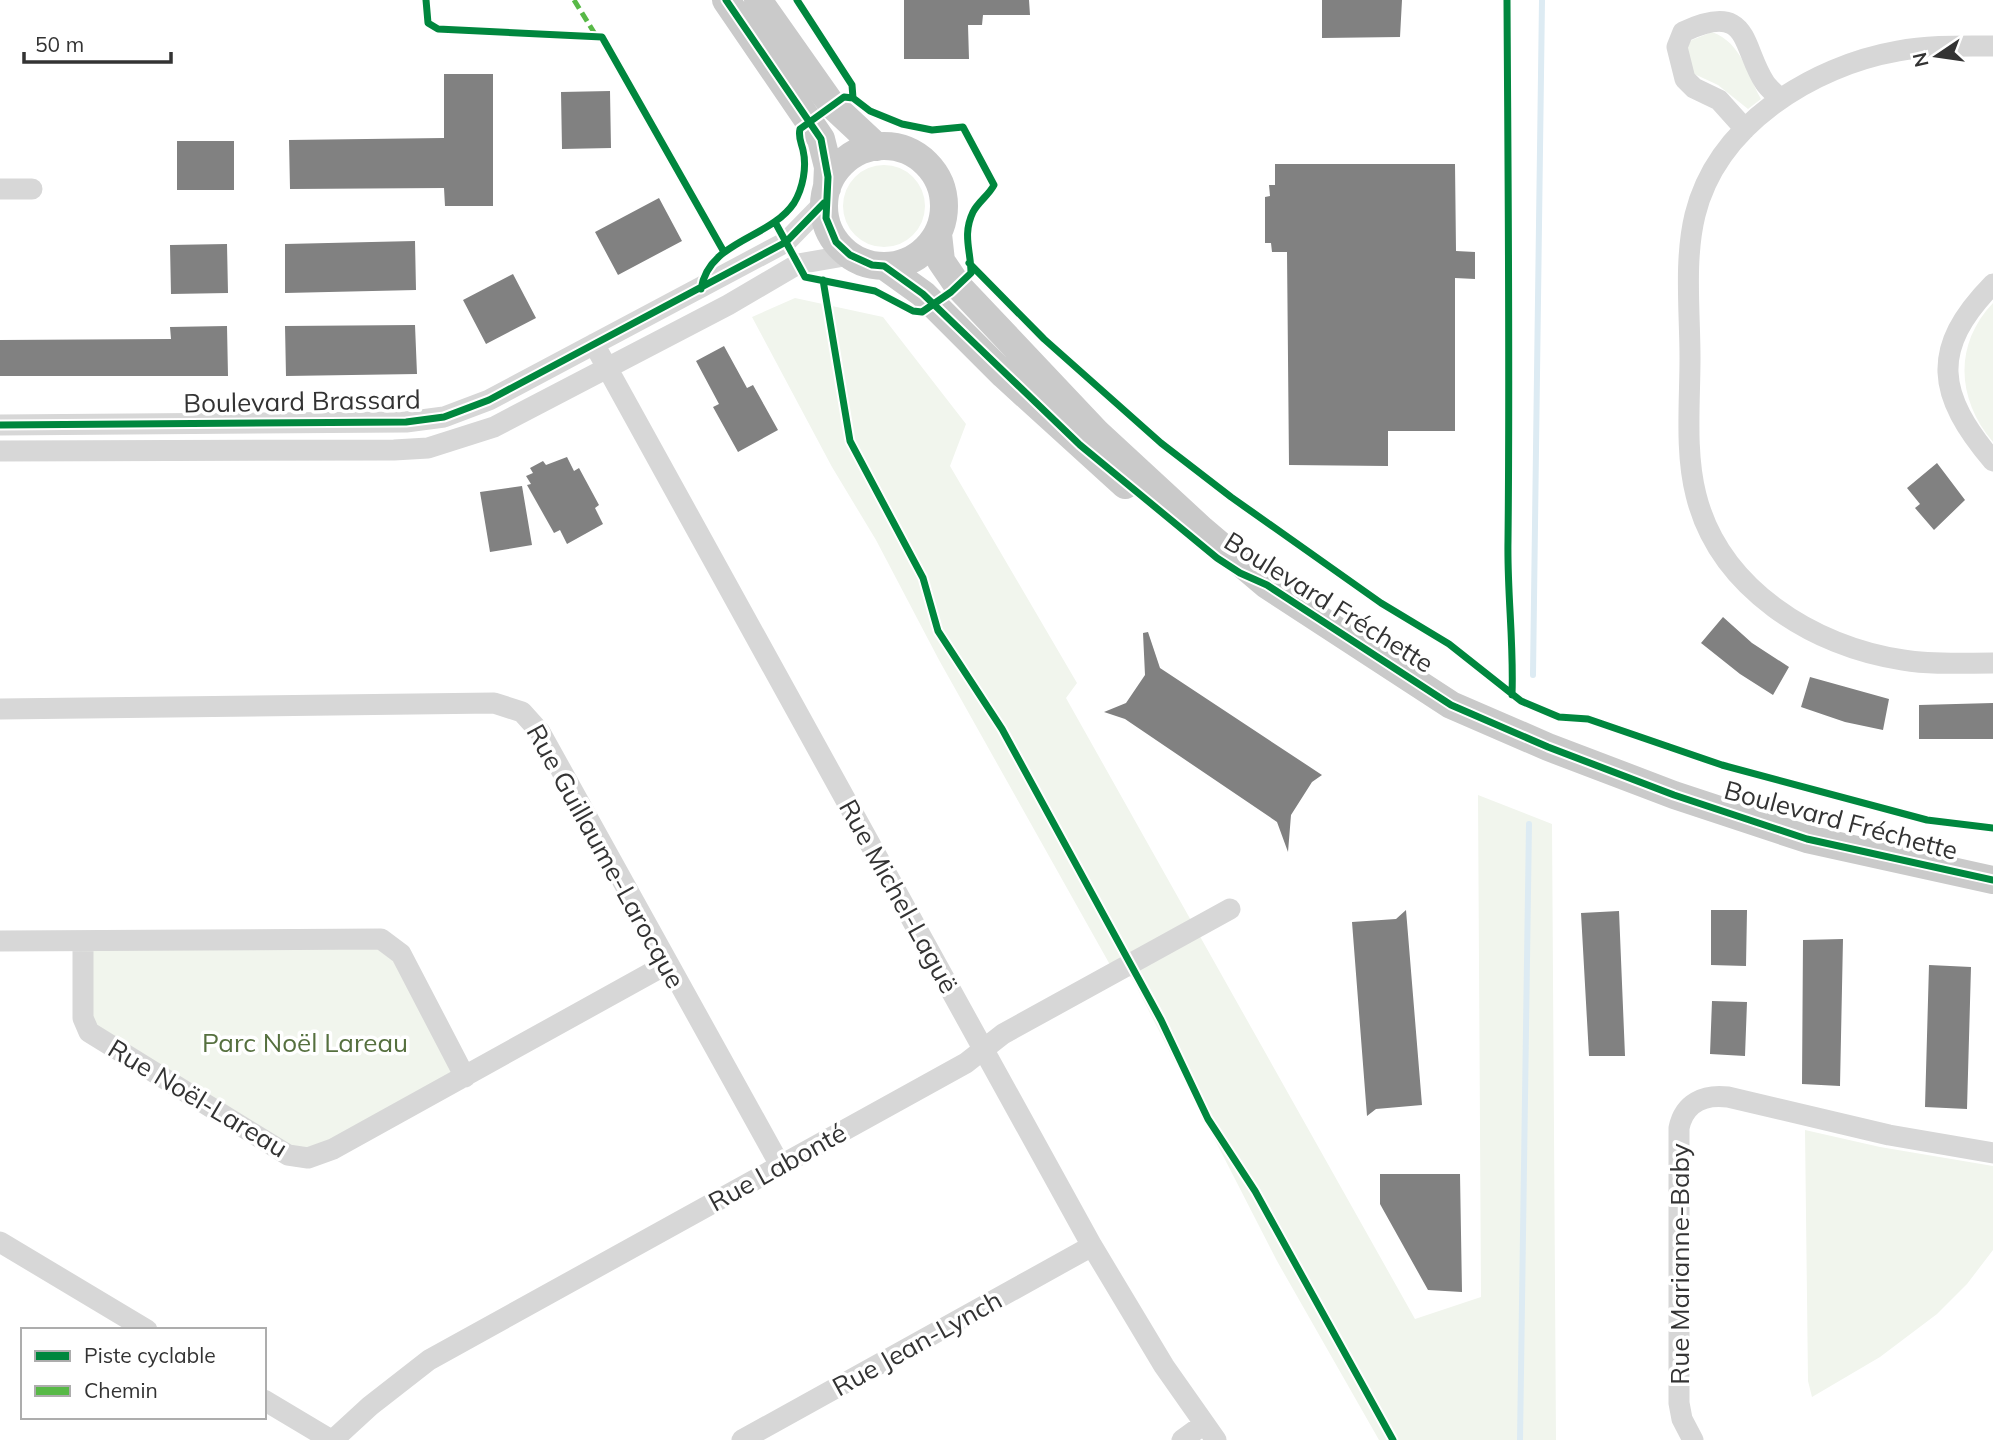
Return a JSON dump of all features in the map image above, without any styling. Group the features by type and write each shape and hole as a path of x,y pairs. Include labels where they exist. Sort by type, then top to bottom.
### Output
{"main road":[{"path":"726,0 821,139 828,167 826,195 829,230 836,242 850,255 872,265 884,266 906,262 919,256 938,234 944,205 938,181 930,168 909,151 877,146 845,160 832,176 826,195"},
{"path":"758,0 832,105 877,146"},
{"name":"Boulevard Fréchette","path":"938,234 938,253 946,270 1016,348 1133,468 1267,585 1451,705 1548,747 1674,795 1807,839 1993,880"},
{"name":"Boulevard Fréchette","path":"884,266 923,294 1004,375 1127,486 1217,558 1240,573 1267,585"}],"street":[{"path":"1745,129 1719,100 1694,88 1685,79 1676,47 1683,32 1700,24 1718,22 1735,25 1747,38 1765,83 1780,99"},
{"path":"1993,46 1896,51 1831,71 1780,99 1745,129 1707,183 1698,204 1691,239 1690,456 1695,494 1709,530 1729,563 1759,596 1794,621 1828,638 1902,660 1993,663"},
{"path":"0,189 32,189"},
{"name":"Boulevard Brassard","path":"0,425 425,421 477,406 786,242 826,195"},
{"name":"Boulevard Brassard","path":"0,451 428,448 494,427 607,369 798,264 850,255"},
{"path":"1993,284 1961,321 1950,351 1947,372 1961,421 1993,461"},
{"name":"Rue Michel-Laguë","path":"594,344 1092,1246 1139,1327 1210,1432"},
{"name":"Rue Guillaume-Larocque","path":"0,709 494,703 514,708 528,717 540,732 780,1165"},
{"name":"Rue Labonté","path":"332,1440 429,1360 967,1063 1003,1034 1230,909"},
{"path":"0,941 381,939 401,954 465,1077"},
{"name":"Rue Noël-Lareau","path":"83,941 83,1017 89,1032 293,1157 308,1158 333,1149 667,964"},
{"name":"Rue Marianne-Baby","path":"1693,1440 1682,1419 1679,1403 1679,1128 1682,1116 1691,1105 1711,1096 1728,1097 1877,1132 1993,1153"},
{"path":"0,1242 144,1328"},
{"name":"Rue Jean-Lynch","path":"742,1440 1092,1246"},
{"path":"266,1401 332,1440"},
{"path":"1182,1440 1210,1432"}],"green space":[{"path":"1712,32 1737,51 1761,99 1748,109 1718,85 1690,72 1687,42"},
{"path":"884,165 900,168 913,177 922,190 925,206 922,222 913,235 900,244 884,247 868,244 855,235 846,222 843,206 846,190 855,177 868,168"},
{"path":"795,298 883,317 966,424 950,466 1077,683 1066,698 1415,1319 1481,1297 1478,795 1552,824 1556,1440 1379,1440 1277,1261 1132,978 1109,963 939,660 876,540 832,467 752,317"},
{"path":"1993,303 1993,442 1972,408 1964,372 1971,337 1980,319"},
{"name":"Parc Noël Lareau","path":"349,933 397,951 462,1081 296,1167 90,1026 78,944"},
{"path":"1805,1130 1880,1147 1993,1166 1993,1250 1967,1284 1937,1314 1880,1357 1812,1397 1808,1381"}],"building":[{"path":"904,0 1029,0 1030,15 983,15 982,25 968,25 969,59 904,59"},
{"path":"1322,0 1402,0 1400,37 1322,38"},
{"path":"444,74 493,74 493,206 445,206 444,188 290,189 289,140 444,138"},
{"path":"610,91 611,148 562,149 561,92"},
{"path":"177,141 234,141 234,190 177,190"},
{"path":"1275,164 1455,164 1456,251 1475,252 1475,279 1455,278 1455,431 1388,431 1388,466 1289,465 1287,252 1272,252 1271,243 1265,243 1265,197 1270,196 1269,185 1275,185"},
{"path":"659,198 682,241 618,275 595,232"},
{"path":"415,241 416,290 285,293 285,244"},
{"path":"227,244 228,293 171,294 170,245"},
{"path":"513,274 536,318 486,344 463,300"},
{"path":"415,325 417,374 286,376 285,326"},
{"path":"227,326 228,376 0,376 0,340 171,339 170,327"},
{"path":"724,346 747,388 753,385 778,430 738,452 713,407 719,404 696,361"},
{"path":"567,457 574,471 579,468 599,505 595,508 603,524 567,544 560,530 554,533 527,485 531,484 526,476 533,473 530,468 543,461 546,465"},
{"path":"1937,463 1965,500 1934,530 1915,508 1920,504 1907,488"},
{"path":"522,486 532,545 490,552 480,492"},
{"path":"1723,617 1752,643 1789,667 1773,695 1740,674 1701,643"},
{"path":"1148,632 1160,668 1322,775 1312,782 1291,815 1288,852 1277,822 1125,719 1104,712 1126,703 1145,675 1143,633"},
{"path":"1810,677 1889,699 1883,730 1845,722 1801,707"},
{"path":"1993,703 1993,739 1919,739 1919,705"},
{"path":"1406,910 1422,1105 1376,1109 1367,1116 1352,922 1396,919"},
{"path":"1711,910 1747,910 1746,966 1711,965"},
{"path":"1619,911 1625,1056 1589,1056 1581,913"},
{"path":"1843,939 1840,1086 1802,1084 1803,940"},
{"path":"1929,965 1971,967 1967,1109 1925,1107"},
{"path":"1712,1001 1747,1002 1745,1056 1710,1054"},
{"path":"1380,1174 1460,1174 1462,1292 1428,1290 1380,1204"}],"waterway":[{"path":"1533,675 1542,0"},
{"path":"1520,1440 1529,824"}],"marked path":[{"path":"574,0 595,34"}],"cycle path":[{"path":"426,0 428,23 438,29 602,37 724,252"},
{"path":"726,0 821,139 828,177 826,218 836,242 850,255 872,265 884,266 923,294 1080,445 1217,558 1240,573 1267,585 1451,705 1548,747 1674,795 1807,839 1993,880"},
{"path":"797,0 852,85 853,98"},
{"path":"1507,0 1508,560 1512,695"},
{"path":"701,289 706,273 716,260 770,225 794,203 800,191 804,170 800,129 844,97 853,98 870,111 902,124 932,130 963,127 994,185 975,208 970,220 968,236 971,273 951,292 922,312 913,311 875,291 805,277 775,222"},
{"path":"0,425 406,422 444,417 489,400 786,242 824,203"},
{"path":"969,263 1044,339 1161,443 1231,497 1381,603 1449,644 1521,701 1559,717 1588,719 1722,765 1927,820 1993,828"},
{"path":"823,280 850,441 923,578 938,631 1002,729 1161,1020 1208,1119 1255,1191 1393,1440"}]}
